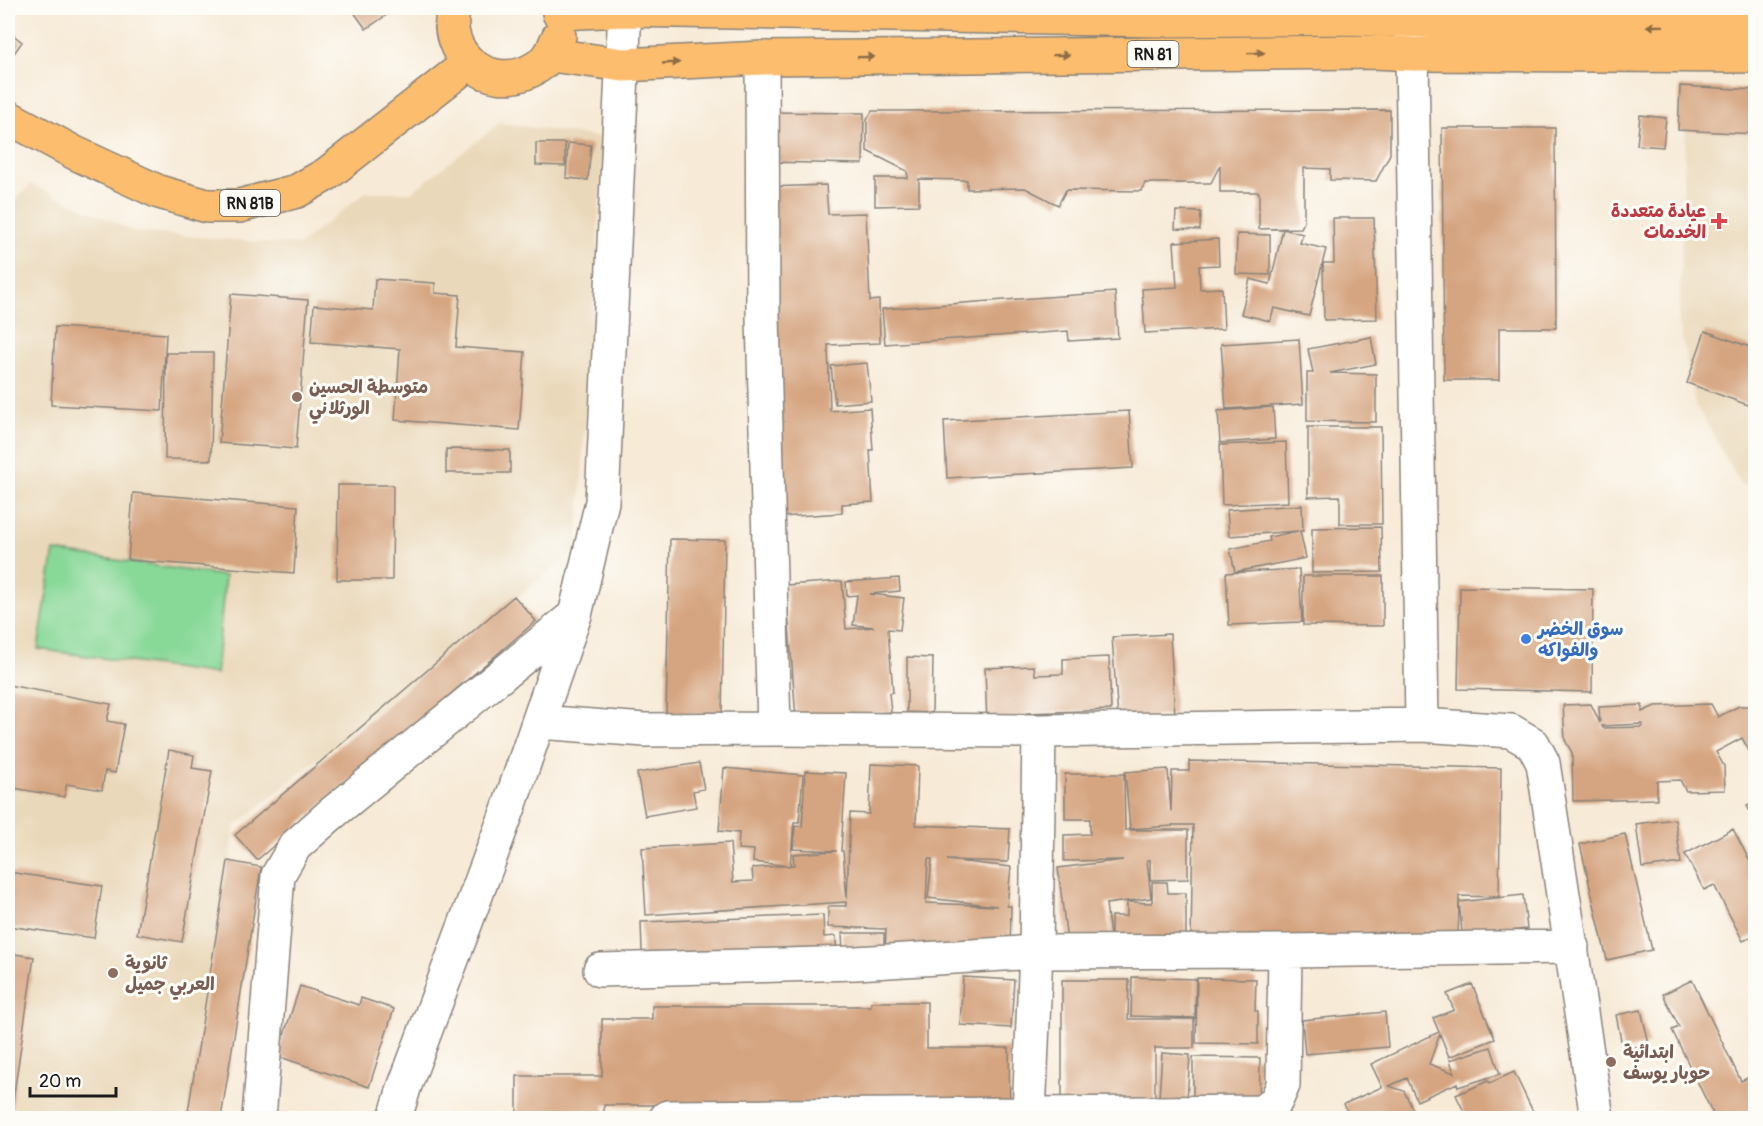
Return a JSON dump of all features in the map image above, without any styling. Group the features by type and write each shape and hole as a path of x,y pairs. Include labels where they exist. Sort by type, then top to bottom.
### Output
{"main road":[{"path":"454,8 452,30 458,48 469,63 485,73 503,77 521,75 538,67 551,54 559,34 558,10 1349,13 1413,21 1575,17 1755,25"},
{"name":"RN 81","path":"551,54 623,65 762,58 1374,52 1755,56"},
{"name":"RN 81B","path":"8,117 75,153 159,192 207,206 239,206 297,191 327,174 469,63"}],"street":[{"path":"395,1119 404,1088 539,722 575,615 602,502 625,9"},
{"path":"1413,21 1422,725"},
{"path":"762,58 764,317 774,729"},
{"path":"259,1119 278,875 295,846 575,615"},
{"path":"539,722 645,730 1039,731 1422,725 1511,731 1533,744 1543,763 1597,1119"},
{"path":"1029,1116 1036,952 1039,731"},
{"path":"600,970 856,963 1036,952 1572,947"},
{"path":"666,1119 680,1117 1029,1116 1262,1112 1276,1101 1283,1085 1285,951"}],"shaded area":[{"name":"عيادة متعددة الخدمات","path":"1686,116 1755,120 1755,486 1741,485 1695,403 1679,323"},
{"name":"متوسطة الحسين الورثلاني","path":"500,123 604,138 577,549 234,827 203,1118 8,1118 8,209 31,184 135,232 299,245 366,192 412,192"}],"green space":[{"path":"54,551 225,576 216,674 38,649"}],"building":[{"path":"351,8 392,8 394,10 366,29"},
{"path":"1628,8 1676,8 1671,12"},
{"path":"8,31 22,42 8,62"},
{"path":"1680,86 1756,90 1756,134 1678,130"},
{"path":"1390,110 1390,154 1376,181 1330,180 1330,169 1304,168 1304,222 1301,228 1259,229 1259,192 1220,192 1220,165 1211,183 1145,183 1141,191 1066,190 1058,205 1025,188 967,189 967,180 919,179 919,205 875,206 875,178 908,178 907,171 867,151 867,120 872,111"},
{"path":"763,112 864,113 863,164 763,162"},
{"path":"1640,115 1666,118 1663,147 1637,145"},
{"path":"1442,128 1555,128 1556,328 1499,328 1499,380 1444,380"},
{"path":"536,143 565,143 565,166 536,165"},
{"path":"568,143 591,145 588,180 566,178"},
{"path":"826,185 828,214 866,213 870,301 879,300 880,343 828,345 830,411 870,408 873,502 842,504 842,513 781,517 766,187"},
{"path":"1176,211 1201,212 1200,230 1175,229"},
{"path":"1333,218 1374,218 1377,319 1324,320 1323,263 1334,263"},
{"path":"1283,229 1303,234 1300,243 1326,249 1309,316 1274,308 1270,321 1241,314 1250,279 1270,284"},
{"path":"1237,234 1270,235 1270,275 1236,274"},
{"path":"1218,239 1219,265 1199,266 1200,289 1222,288 1224,329 1145,333 1142,289 1177,287 1174,242"},
{"path":"375,279 435,283 435,293 460,295 456,347 525,352 519,430 395,420 400,349 311,342 314,305 373,310"},
{"path":"1115,292 1118,338 1069,341 1068,331 885,344 882,309"},
{"path":"231,294 308,300 296,449 219,443"},
{"path":"55,327 166,334 162,411 51,405"},
{"path":"1705,331 1756,349 1756,408 1687,383"},
{"path":"1371,337 1376,364 1330,373 1376,374 1376,422 1307,421 1307,373 1313,373 1308,349"},
{"path":"1299,339 1303,404 1226,409 1221,344"},
{"path":"166,353 213,353 211,460 165,459"},
{"path":"867,363 871,401 835,404 831,366"},
{"path":"1273,407 1275,439 1220,443 1218,411"},
{"path":"1129,411 1133,468 947,478 944,421"},
{"path":"1308,427 1381,427 1382,524 1340,524 1340,496 1308,497"},
{"path":"1286,442 1288,502 1222,505 1220,445"},
{"path":"446,449 510,450 510,473 446,473"},
{"path":"338,485 393,485 392,580 337,580"},
{"path":"133,493 298,506 294,573 128,560"},
{"path":"1302,505 1303,531 1300,531 1306,558 1235,572 1230,549 1270,541 1269,537 1298,531 1229,536 1227,510"},
{"path":"1381,527 1382,572 1312,573 1312,528"},
{"path":"670,539 725,540 722,715 666,714"},
{"path":"1299,569 1302,622 1229,625 1226,573"},
{"path":"1303,576 1383,576 1383,626 1303,625"},
{"path":"899,578 900,591 870,594 904,598 900,630 888,629 893,692 889,693 891,712 796,719 786,585 842,581 846,629 874,627 853,625 857,595 847,596 846,582"},
{"name":"سوق الخضر والفواكه","path":"1460,587 1593,589 1592,692 1458,689"},
{"path":"514,596 536,621 257,860 235,835"},
{"path":"1170,634 1175,715 1118,719 1112,637"},
{"path":"907,657 933,658 932,713 907,712"},
{"path":"1109,657 1111,710 1027,713 1027,724 987,726 985,668 1034,666 1035,675 1063,674 1063,659"},
{"path":"8,685 111,704 107,721 124,724 115,773 105,771 102,790 67,784 64,797 8,787"},
{"path":"1591,704 1600,723 1599,707 1642,705 1642,712 1655,706 1711,704 1718,717 1739,706 1756,706 1756,764 1742,738 1716,752 1724,766 1725,790 1686,791 1680,780 1657,781 1657,799 1573,801 1572,753 1565,740 1563,705","holes":["1642,724 1642,727 1603,728 1602,726"]},
{"path":"169,750 194,755 192,768 212,771 182,942 137,934"},
{"path":"1189,761 1501,768 1499,897 1459,896 1458,947 1191,940 1193,825 1130,829 1125,772 1168,769 1171,812 1172,771 1189,771"},
{"path":"699,763 704,789 693,791 696,807 645,816 637,773"},
{"path":"871,764 918,766 916,825 1010,829 1008,862 947,860 1011,867 1007,906 1011,906 1010,950 885,957 886,929 828,927 828,906 846,906 846,902 646,915 642,848 730,843 733,882 753,881 752,868 794,865 793,854 837,851 793,849 795,826 802,827 805,771 846,773 841,851 843,851 847,899 850,813 869,814","holes":["928,859 932,859 928,898 997,906 926,903"]},
{"path":"724,768 803,775 799,822 794,822 790,866 753,862 754,850 738,849 739,833 719,831"},
{"path":"1065,774 1124,774 1125,830 1188,830 1188,879 1150,880 1150,860 1147,860 1151,898 1106,904 1111,944 1068,949 1058,868 1123,860 1064,861 1064,835 1090,834 1090,819 1065,819"},
{"path":"1756,802 1756,822 1747,806"},
{"path":"1675,819 1681,863 1642,868 1636,824"},
{"path":"1733,829 1756,873 1756,935 1743,941 1714,885 1704,890 1685,854"},
{"path":"1625,834 1652,950 1607,960 1580,844"},
{"path":"228,861 261,867 221,1118 187,1118"},
{"path":"8,872 102,886 94,938 8,926"},
{"path":"1152,882 1167,882 1168,893 1186,893 1186,949 1111,950 1111,916 1127,916 1127,902 1152,903"},
{"path":"1523,895 1527,929 1511,931 1513,947 1464,951 1459,902"},
{"path":"823,915 824,937 836,936 837,973 643,980 641,922"},
{"path":"842,933 884,933 884,951 843,952"},
{"path":"8,953 34,957 11,1114 8,1113"},
{"path":"963,977 1014,980 1011,1028 960,1025"},
{"path":"1132,977 1196,979 1195,1018 1131,1016"},
{"path":"1197,978 1256,979 1255,1011 1258,1011 1258,1044 1196,1043"},
{"path":"1062,980 1129,980 1128,1019 1194,1019 1194,1048 1155,1048 1155,1109 1062,1108"},
{"path":"1692,980 1741,1081 1756,1074 1756,1108 1733,1118 1715,1118 1672,1030 1679,1027 1663,994"},
{"path":"1472,984 1495,1039 1449,1057 1440,1034 1429,1064 1454,1073 1450,1060 1491,1047 1500,1074 1458,1087 1457,1083 1417,1101 1407,1078 1389,1086 1404,1091 1417,1118 1350,1118 1344,1104 1382,1087 1371,1064 1439,1032 1433,1018 1454,1010 1447,994"},
{"path":"300,986 359,1005 361,998 394,1009 369,1087 277,1056"},
{"path":"871,1002 927,1002 927,1048 1009,1048 1010,1118 655,1118 655,1105 604,1105 604,1118 517,1118 517,1076 602,1076 602,1019 652,1019 652,1006 871,1006"},
{"path":"1641,1010 1649,1044 1623,1050 1616,1015"},
{"path":"1385,1012 1388,1047 1305,1054 1302,1020"},
{"path":"1162,1053 1190,1055 1186,1114 1158,1112"},
{"path":"1193,1057 1260,1058 1259,1109 1193,1109"},
{"path":"1514,1072 1536,1118 1467,1118 1456,1095"}],"place":[{"name":"عيادة متعددة الخدمات","path":"1719,221"},
{"name":"متوسطة الحسين الورثلاني","path":"297,397"},
{"name":"سوق الخضر والفواكه","path":"1526,639"},
{"name":"ثانوية العربي جميل","path":"113,973"},
{"name":"ابتدائية حوبار يوسف","path":"1611,1062"}]}
